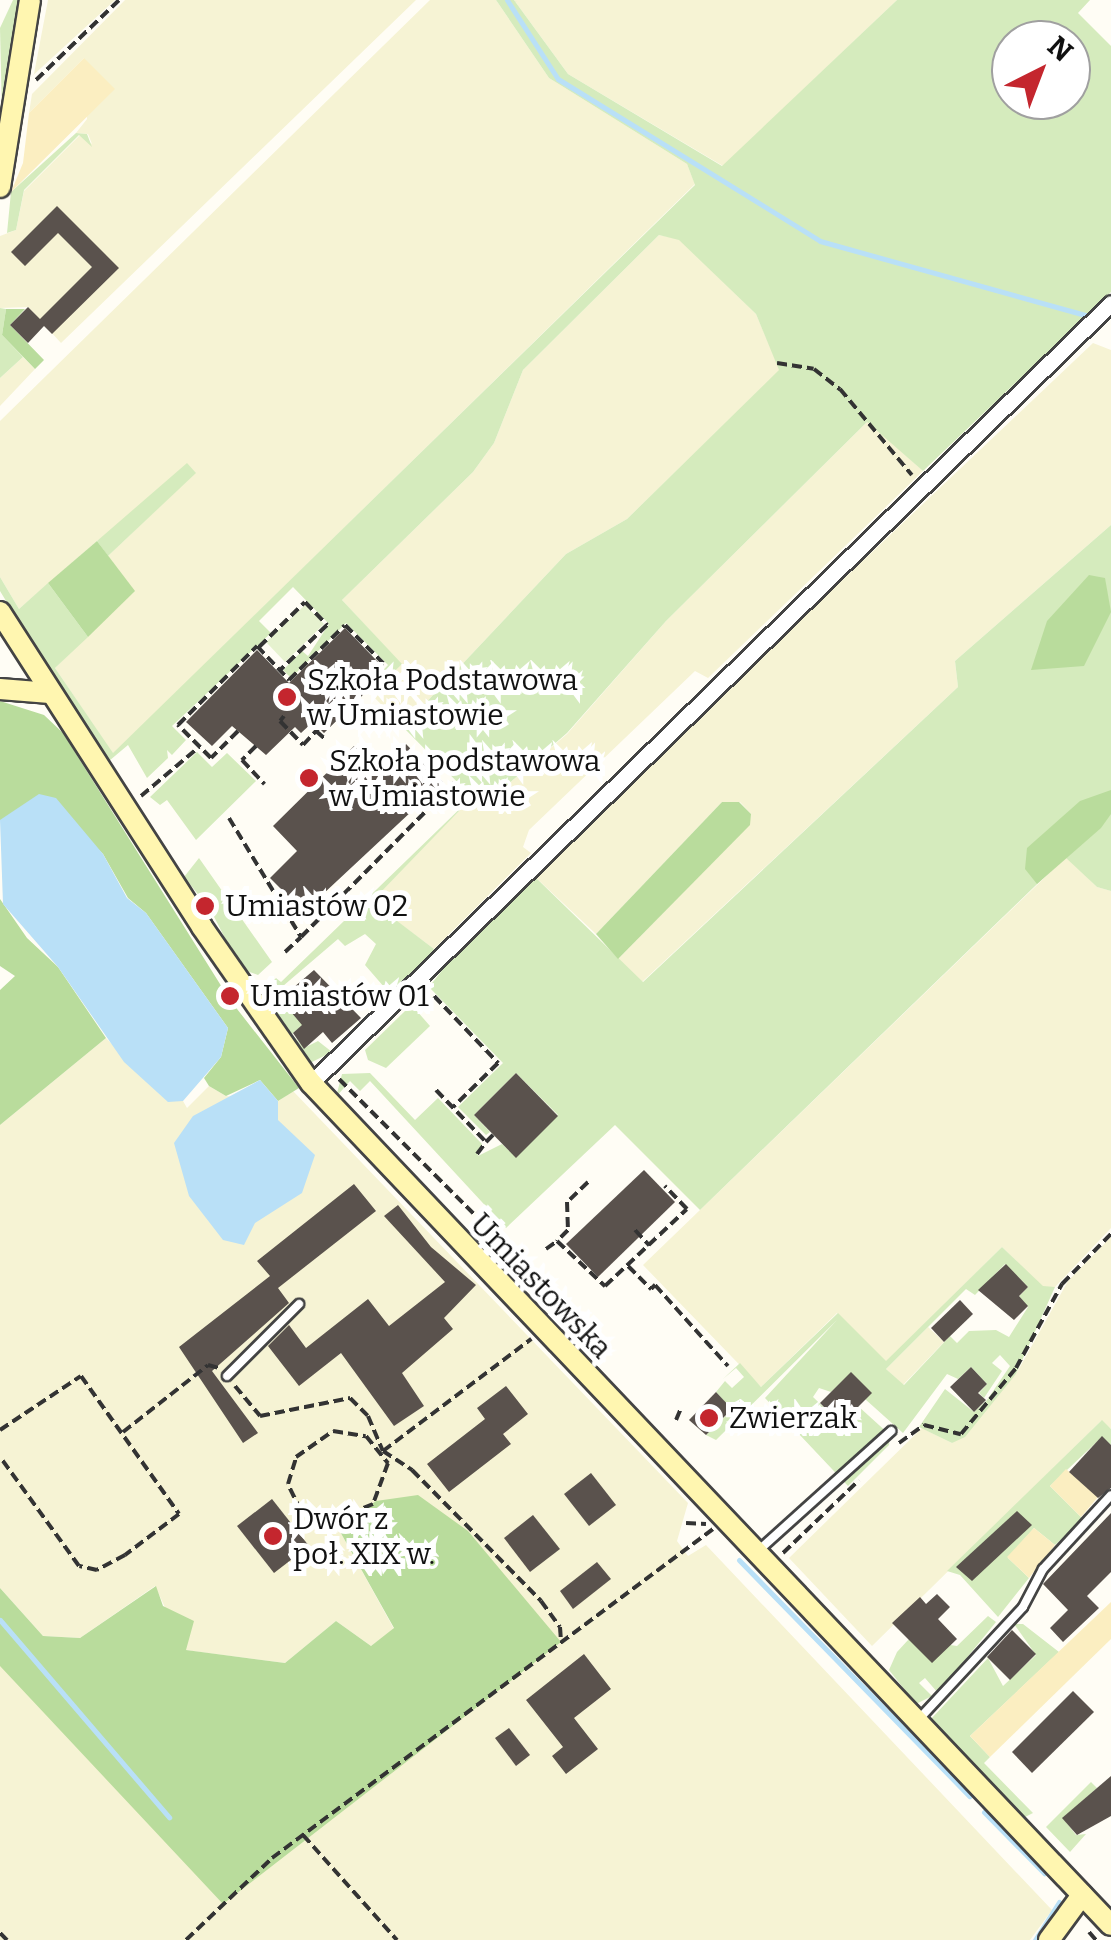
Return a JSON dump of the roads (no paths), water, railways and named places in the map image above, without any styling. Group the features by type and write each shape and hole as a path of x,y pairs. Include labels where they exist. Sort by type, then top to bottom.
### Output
{"main road":[{"path":"0,187 30,0"},
{"name":"Umiastowska","path":"0,612 311,1083 1111,1925"},
{"path":"0,689 50,693"},
{"path":"1049,1940 1082,1894"}],"street":[{"path":"311,1083 1111,303"}],"lane":[{"path":"227,1376 300,1304"},
{"path":"763,1560 890,1431"},
{"path":"916,1721 1023,1607 1043,1569 1111,1495"}],"water":[{"path":"39,794 56,798 103,854 127,898 146,913 228,1028 221,1057 183,1101 168,1102 124,1062 58,967 3,904 0,820"},
{"path":"260,1080 278,1101 278,1120 315,1155 302,1193 255,1223 244,1245 223,1240 189,1196 174,1143 193,1116"}],"waterway":[{"path":"507,0 558,79 820,241 1089,316"},
{"path":"739,1560 969,1796"},
{"path":"0,1620 169,1817"},
{"path":"984,1812 1044,1873"},
{"path":"1035,1940 1059,1902"}],"place":[{"name":"Szkoła Podstawowa w Umiastowie","path":"287,697"},
{"name":"Szkoła podstawowa w Umiastowie","path":"309,778"},
{"name":"Umiastów 02","path":"205,906"},
{"name":"Umiastów 01","path":"230,996"},
{"name":"Zwierzak","path":"709,1418"},
{"name":"Dwór z poł. XIX w.","path":"273,1536"}]}
